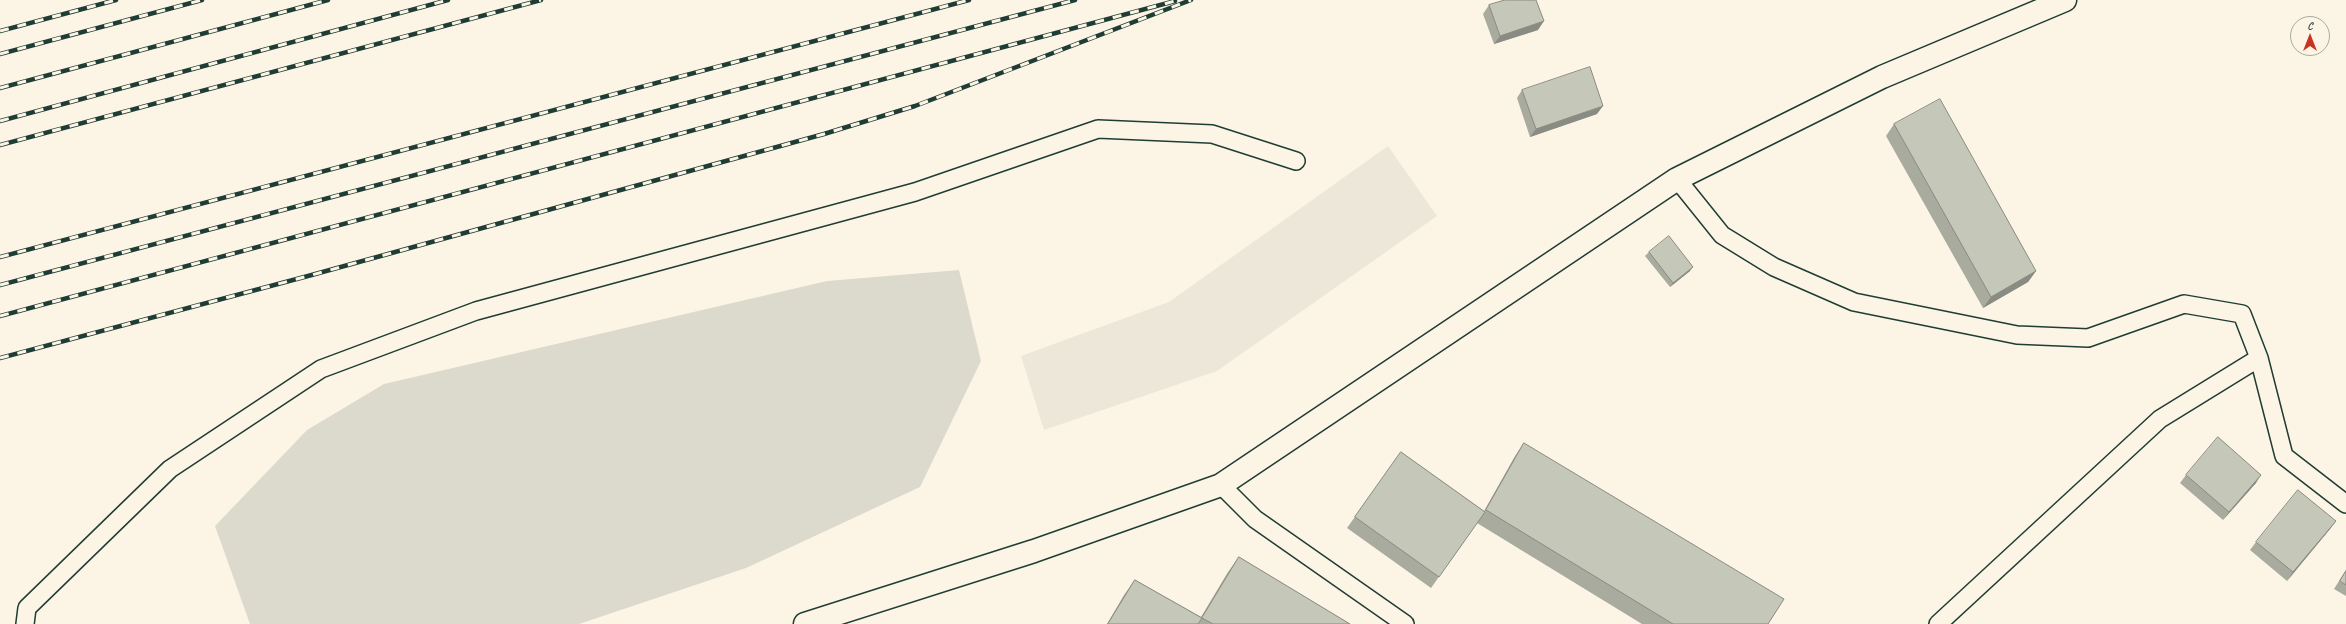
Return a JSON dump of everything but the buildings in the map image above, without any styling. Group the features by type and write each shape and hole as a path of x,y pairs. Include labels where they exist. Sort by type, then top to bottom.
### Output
{"street":[{"path":"805,624 1034,551 1221,485 1677,179 1882,77 2065,0"}],"lane":[{"path":"25,624 27,608 170,469 321,369 476,311 915,192 1098,129 1212,134 1296,161"},
{"path":"1677,179 1722,235 1774,267 1854,302 2016,335 2088,338 2184,304 2242,314 2259,358 2284,456 2346,504"},
{"path":"1938,624 2160,419 2259,358"},
{"path":"1221,485 1255,519 1405,624"}],"shaded area":[{"path":"1388,146 1437,216 1217,371 1044,430 1021,356 1169,302"},
{"path":"959,270 981,361 920,487 746,568 579,624 250,624 215,526 307,430 384,384 827,281"}],"railway":[{"path":"0,31 116,0"},
{"path":"0,54 202,0"},
{"path":"0,88 328,0"},
{"path":"0,121 448,0"},
{"path":"0,145 541,0"},
{"path":"0,257 969,0"},
{"path":"0,285 1075,0"},
{"path":"0,358 308,276 824,134 915,106 1191,0"},
{"path":"0,316 1175,1"}]}
